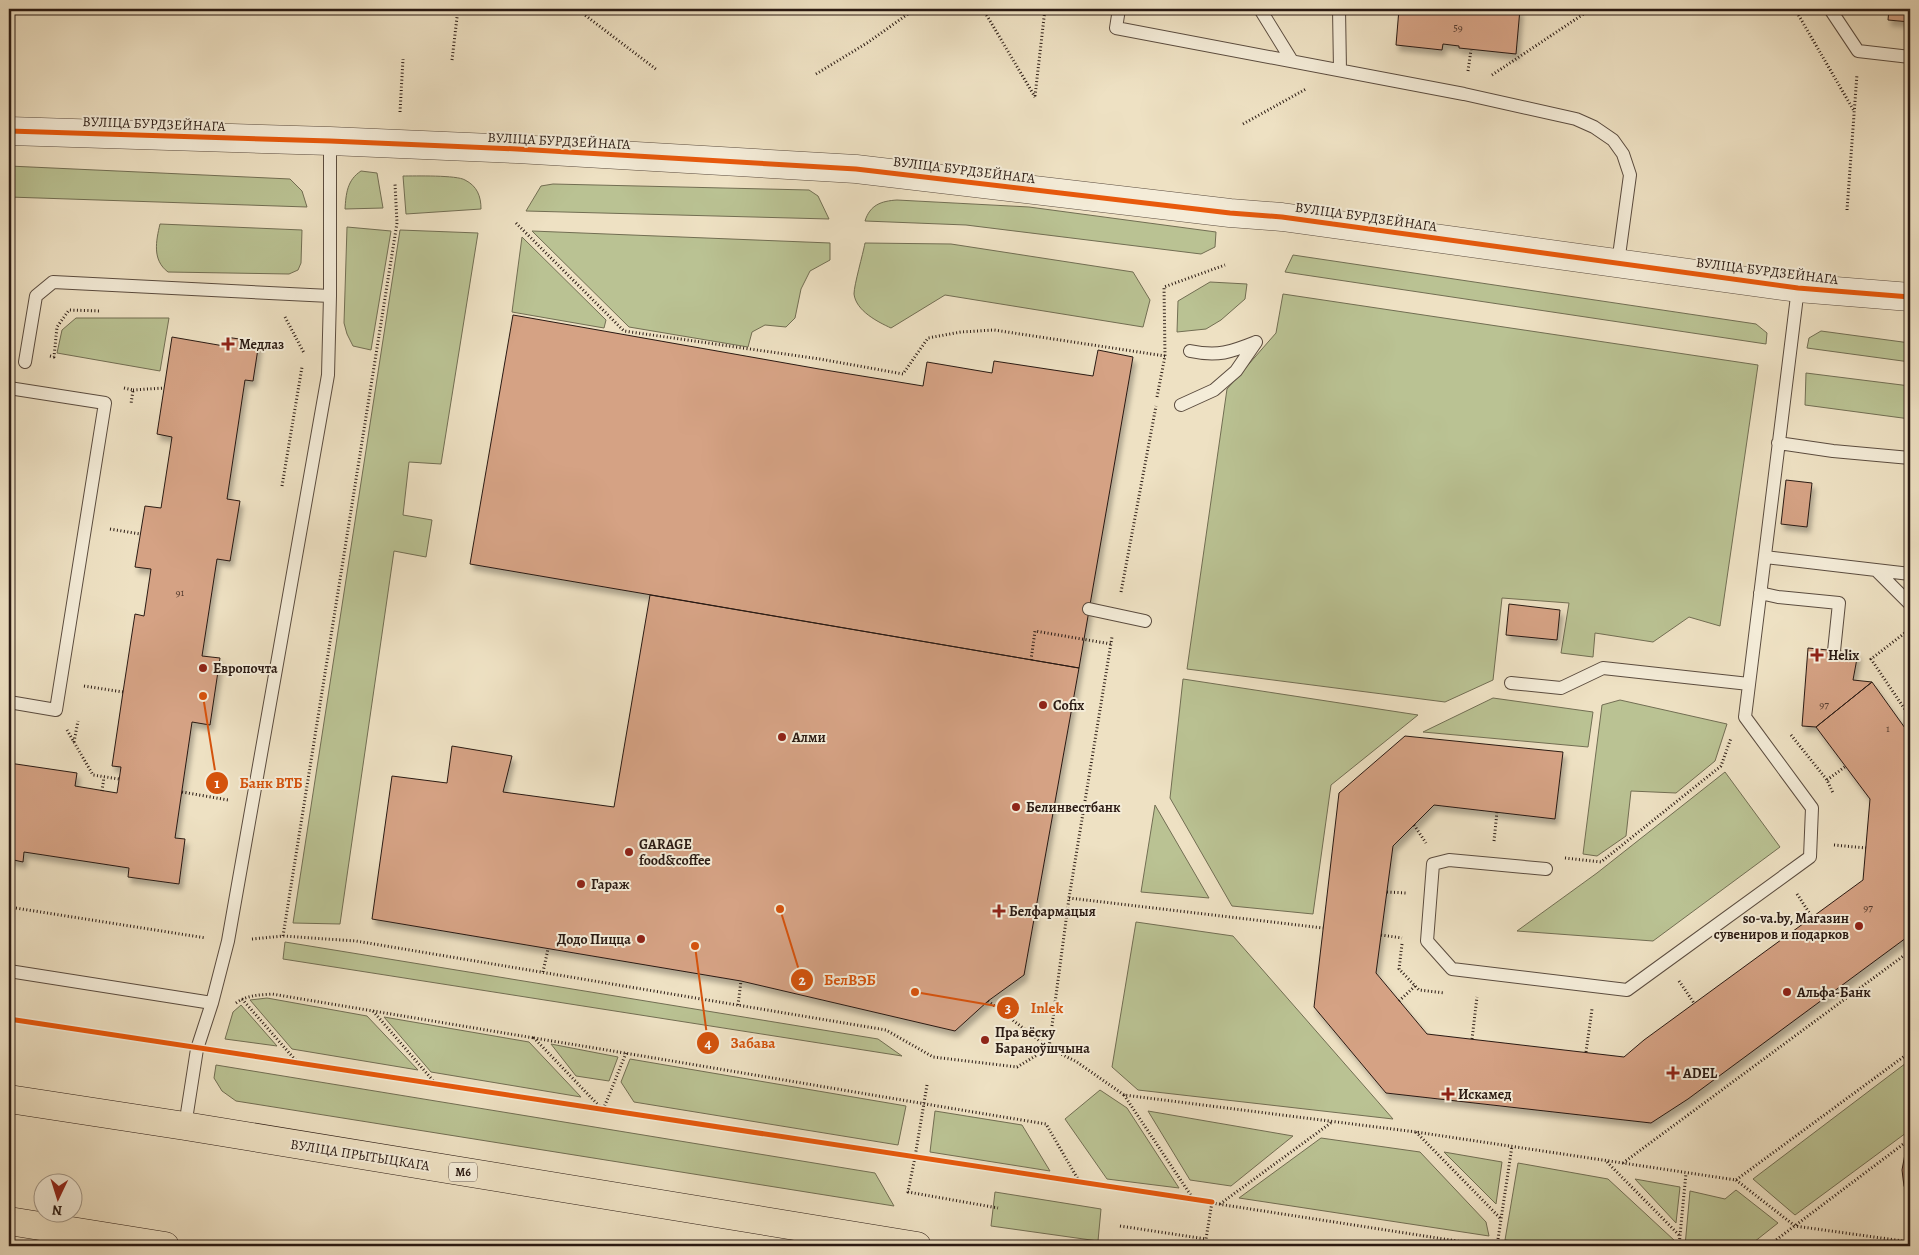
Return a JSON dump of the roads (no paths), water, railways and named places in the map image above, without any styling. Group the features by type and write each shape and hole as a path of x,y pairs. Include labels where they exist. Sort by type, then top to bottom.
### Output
{"main road":[{"name":"ВУЛІЦА ПРЫТЫЦКАГА","path":"9,1099 917,1246"},
{"path":"9,1221 164,1246"}],"street":[{"name":"ВУЛІЦА БУРДЗЕЙНАГА","path":"9,131 330,141 856,169 1282,217 1798,288 1910,298"}],"lane":[{"path":"1119,9 1116,28 1464,94 1576,119 1594,127 1613,140 1623,154 1630,175 1618,263"},
{"path":"1260,9 1292,61"},
{"path":"1339,9 1340,70"},
{"path":"1830,9 1858,51 1910,57"},
{"path":"185,1126 197,1049 212,1003 228,941 328,375 330,141"},
{"path":"25,357 36,296 53,282 330,296"},
{"path":"1546,869 1449,860 1433,864 1427,941 1452,969 1627,990 1810,857 1812,808 1746,717 1798,288"},
{"path":"1181,405 1214,390 1236,371 1256,342 1230,353 1202,354 1190,351"},
{"path":"9,388 105,403 56,710 9,702"},
{"path":"1778,442 1833,451 1910,458"},
{"path":"1765,557 1910,574"},
{"path":"1876,570 1910,604"},
{"path":"1760,593 1778,597 1839,603 1834,650"},
{"path":"1090,609 1145,621"},
{"path":"1511,683 1561,688 1603,668 1749,684"},
{"path":"9,971 212,1003"}],"place":[{"name":"Медлаз","path":"228,344"},
{"name":"Helix","path":"1817,655"},
{"name":"Европочта","path":"203,668"},
{"name":"Банк ВТБ","path":"203,696"},
{"name":"Cofix","path":"1043,705"},
{"name":"Алми","path":"782,737"},
{"name":"Белинвестбанк","path":"1016,807"},
{"name":"GARAGE food&coffee","path":"629,852"},
{"name":"Гараж","path":"581,884"},
{"name":"БелВЭБ","path":"780,909"},
{"name":"Белфармацыя","path":"999,911"},
{"name":"so-va.by, Магазин сувениров и подарков","path":"1859,926"},
{"name":"Додо Пицца","path":"641,939"},
{"name":"Забава","path":"695,946"},
{"name":"Inlek","path":"915,992"},
{"name":"Альфа-Банк","path":"1787,992"},
{"name":"Пра вёску Бараноўшчына","path":"985,1040"},
{"name":"ADEL","path":"1673,1073"},
{"name":"Искамед","path":"1448,1094"}]}
